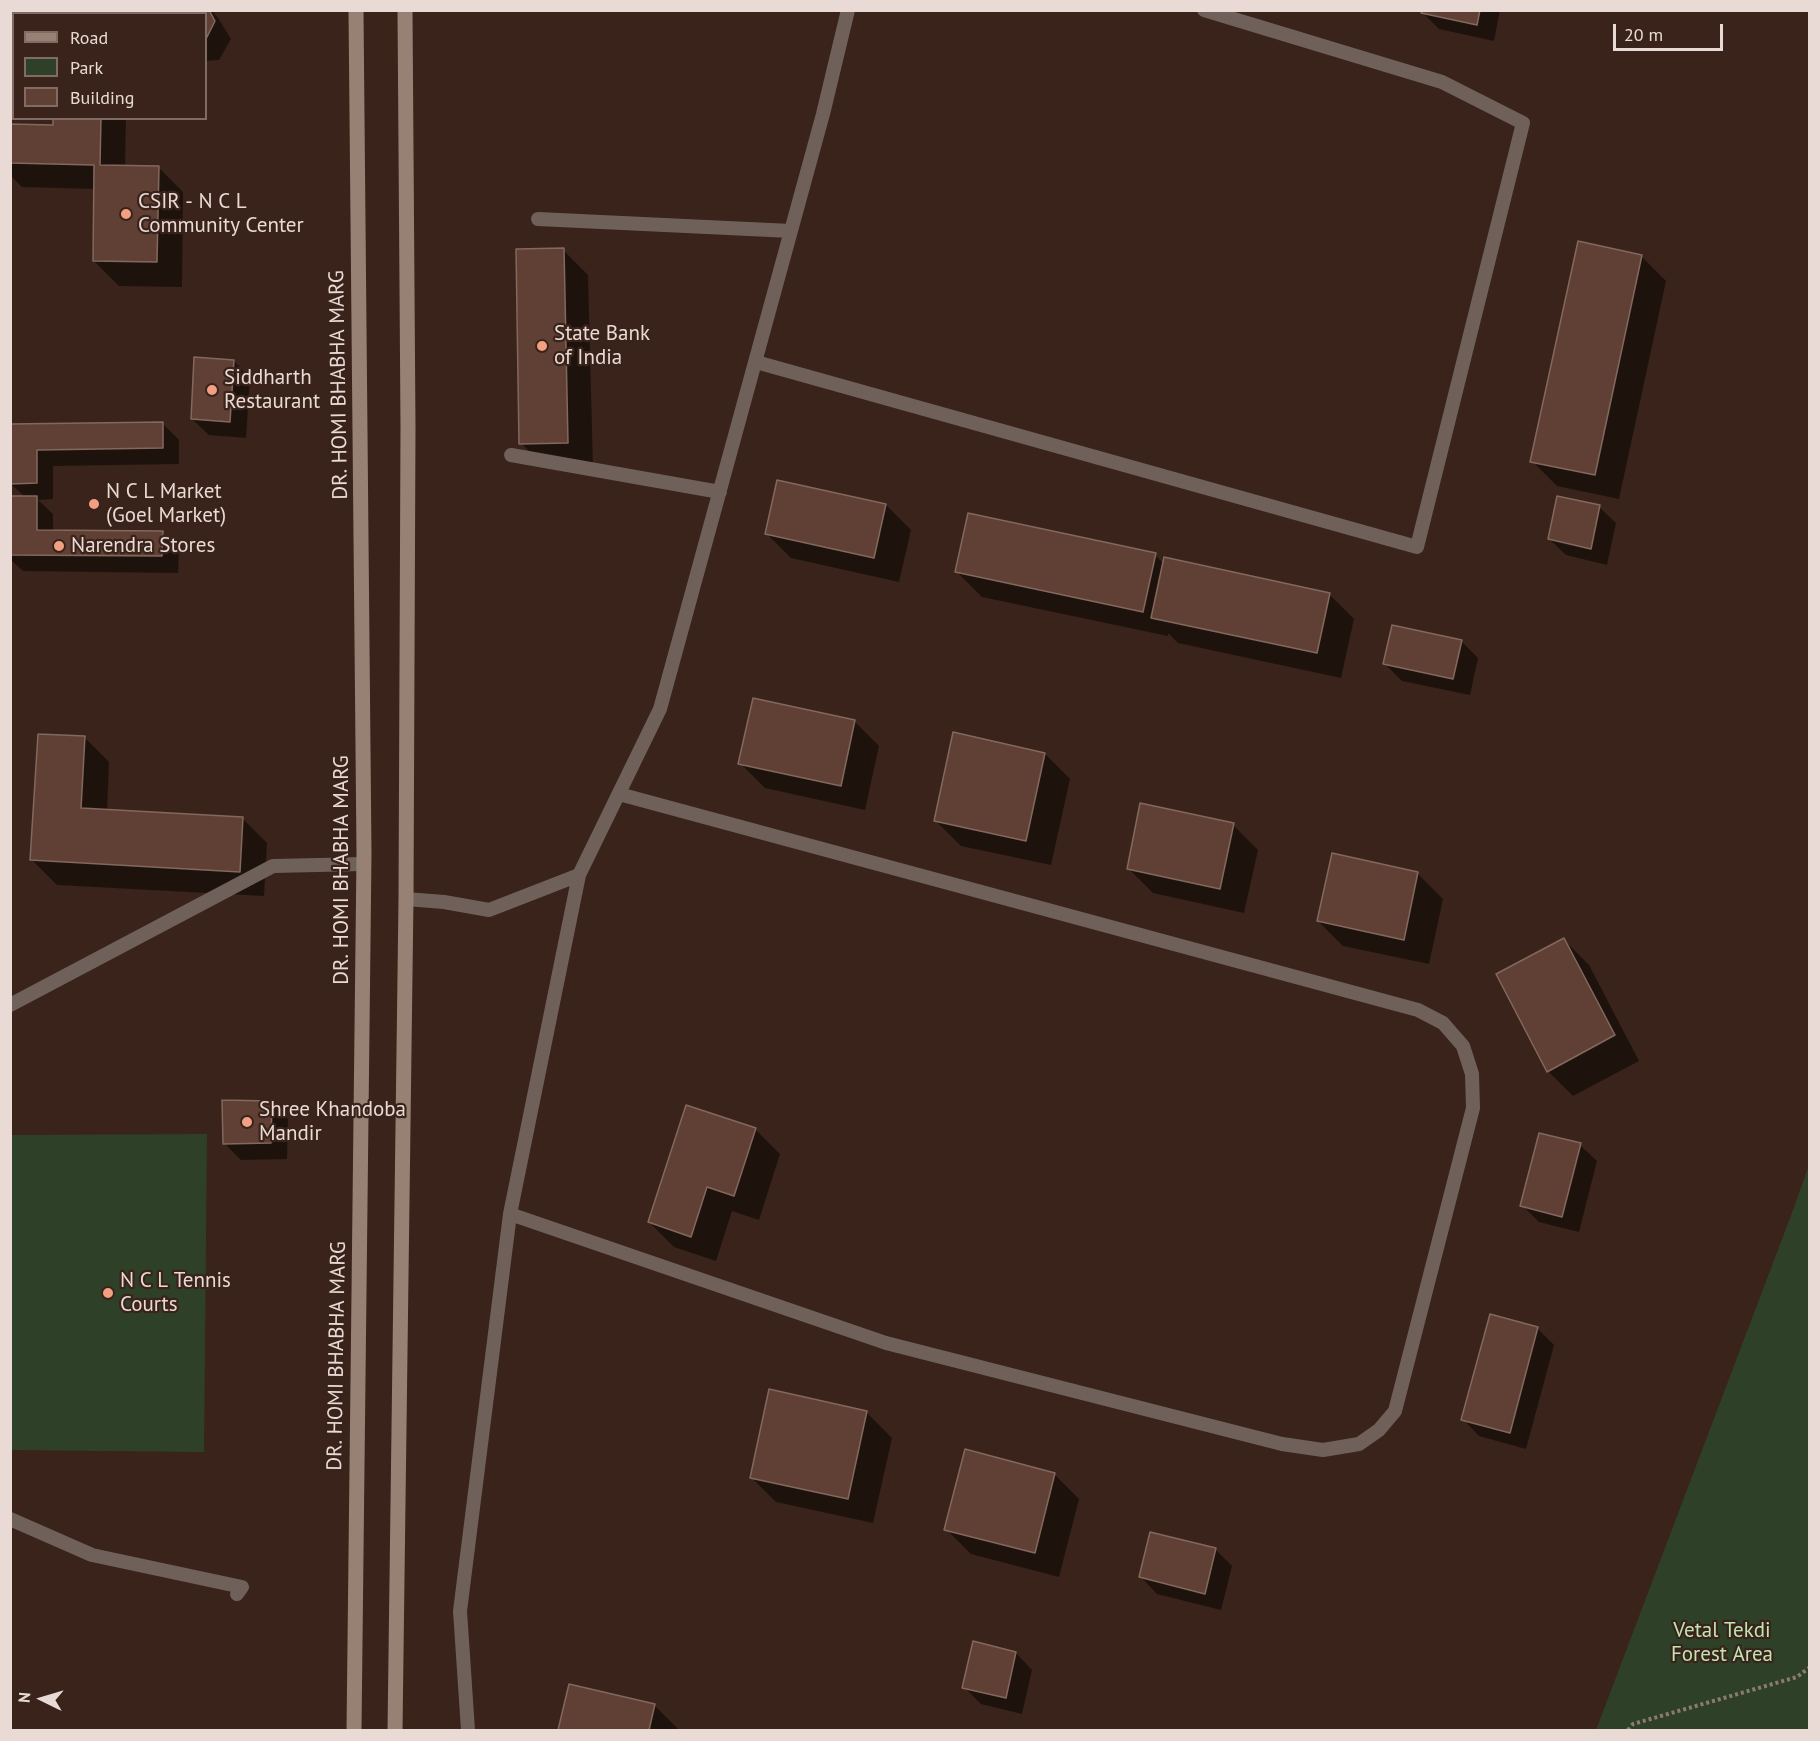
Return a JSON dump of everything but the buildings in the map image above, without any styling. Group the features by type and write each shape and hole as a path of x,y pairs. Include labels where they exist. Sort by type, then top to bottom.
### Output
{"main road":[{"name":"DR. HOMI BHABHA MARG","path":"354,1731 364,854 356,10"},
{"path":"395,1731 406,898 408,428 405,10"}],"lane":[{"path":"468,1731 460,1611 510,1214 579,875 660,709 823,114 848,10"},
{"path":"756,362 1417,548 1522,123 1442,82 1204,10"},
{"path":"538,219 791,231"},
{"path":"511,455 720,492"},
{"path":"510,1214 886,1343 1282,1443 1323,1450 1359,1444 1379,1430 1395,1411 1473,1108 1472,1074 1463,1046 1443,1023 1418,1010 619,794"},
{"path":"10,1005 273,866 363,864"},
{"path":"406,898 489,910 579,875"},
{"path":"10,1519 92,1555 242,1587 237,1594"}],"path":[{"path":"1628,1731 1633,1724 1797,1677 1809,1667"}],"green space":[{"name":"N C L Tennis Courts","path":"207,1134 204,1452 11,1450 11,1135"},
{"name":"Vetal Tekdi Forest Area","path":"1809,1165 1809,1730 1596,1730 1793,1210"}],"place":[{"name":"CSIR - N C L Community Center","path":"126,214"},
{"name":"State Bank of India","path":"542,346"},
{"name":"Siddharth Restaurant","path":"212,390"},
{"name":"N C L Market (Goel Market)","path":"94,504"},
{"name":"Narendra Stores","path":"59,546"},
{"name":"Shree Khandoba Mandir","path":"247,1122"},
{"name":"N C L Tennis Courts","path":"108,1293"}]}
